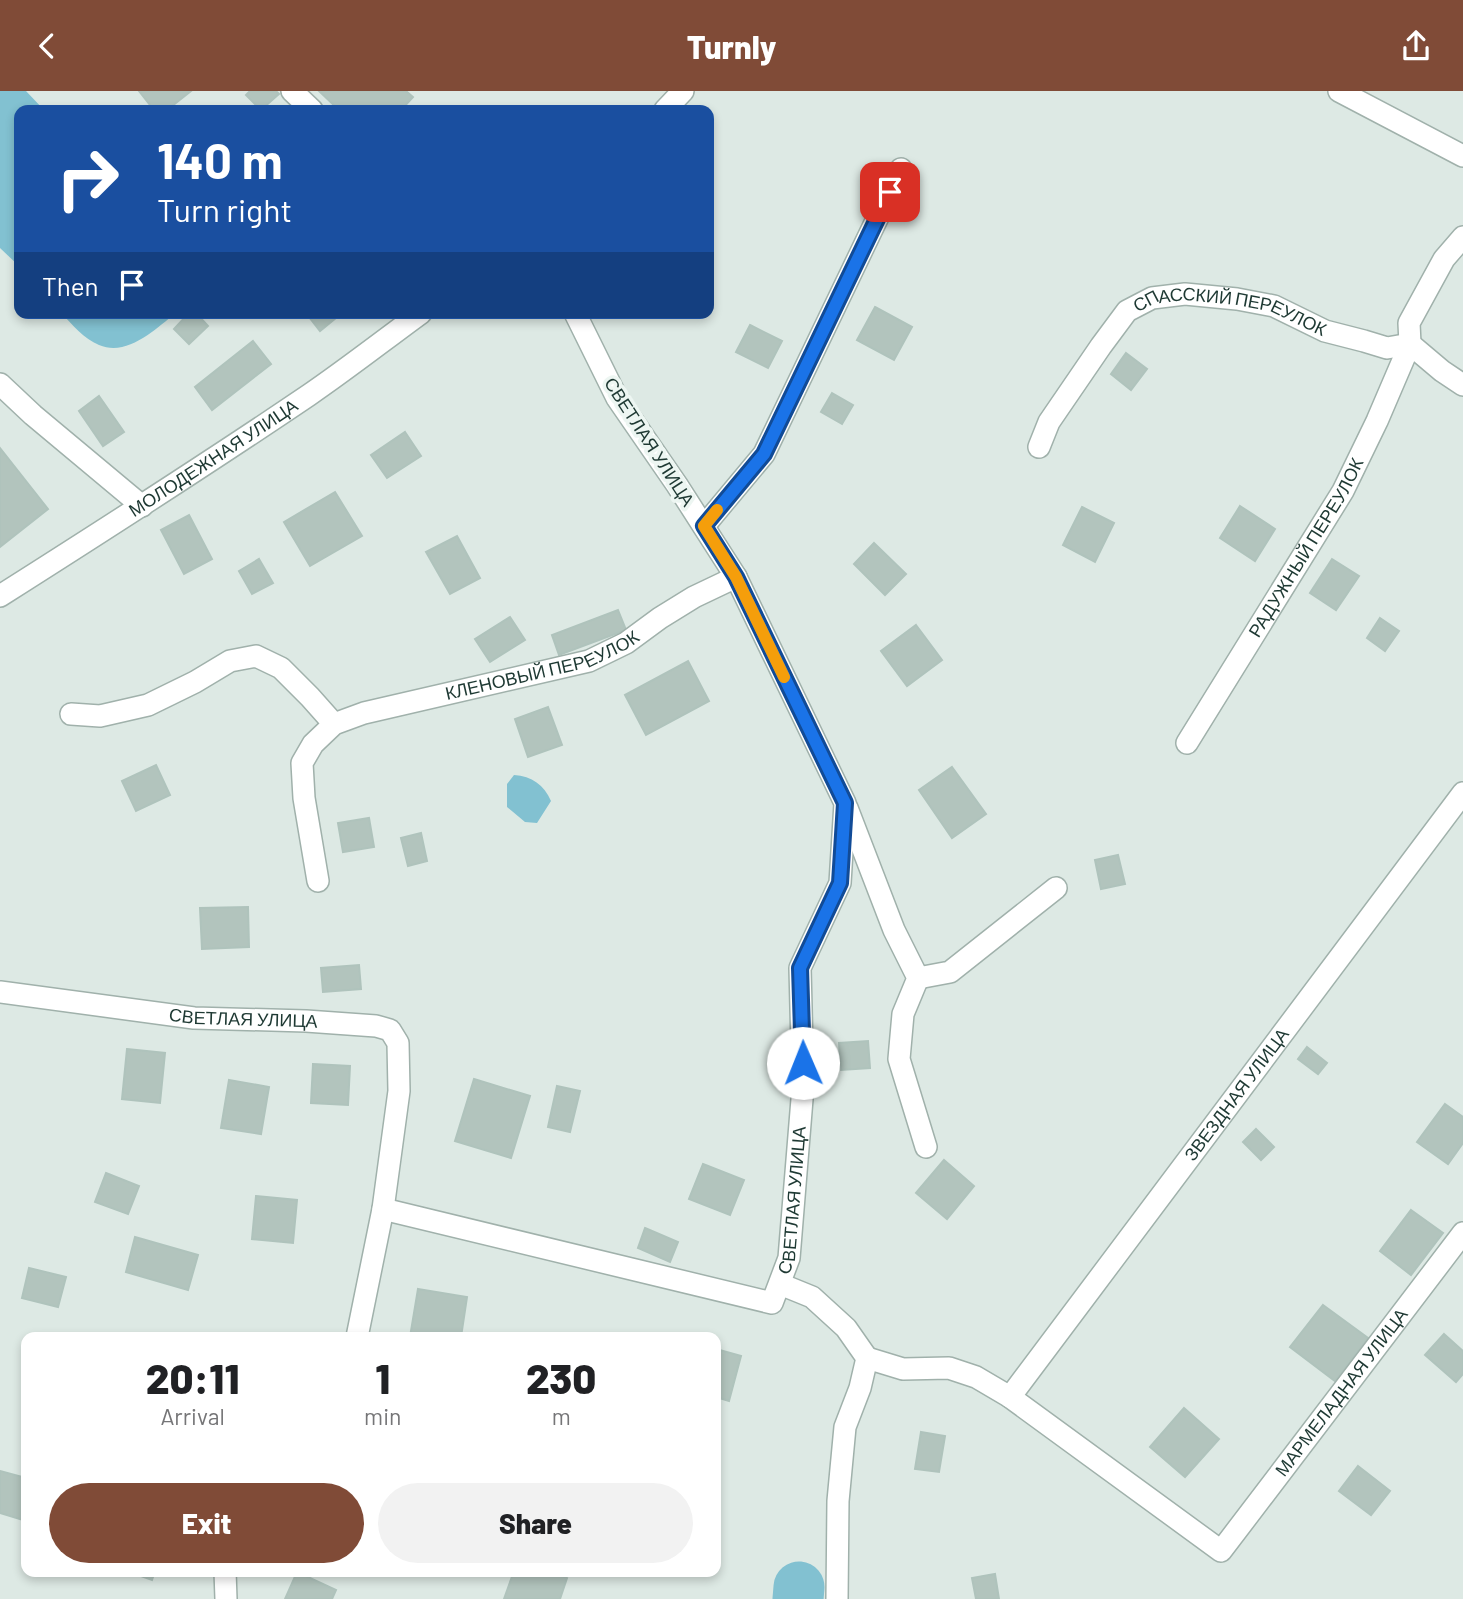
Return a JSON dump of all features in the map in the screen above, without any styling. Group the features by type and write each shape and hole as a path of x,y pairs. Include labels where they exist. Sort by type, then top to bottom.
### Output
{"street":[{"path":"292,91 307,105"},
{"path":"670,105 683,91"},
{"path":"1339,91 1463,156"},
{"path":"704,526 764,454 901,169"},
{"name":"РАДУЖНЫЙ ПЕРЕУЛОК","path":"1188,743 1343,491 1410,344 1409,323 1444,259 1463,237"},
{"name":"СПАССКИЙ ПЕРЕУЛОК","path":"1039,447 1049,422 1126,311 1152,298 1185,294 1237,299 1274,306 1325,331 1387,348 1410,344"},
{"name":"МОЛОДЕЖНАЯ УЛИЦА","path":"0,596 142,506 310,394 413,319"},
{"name":"СВЕТЛАЯ УЛИЦА","path":"383,1209 772,1303 789,1258 803,1087 800,968 840,883 845,803 736,577 617,398 578,319"},
{"path":"1410,344 1463,385"},
{"path":"0,384 142,506"},
{"name":"КЛЕНОВЫЙ ПЕРЕУЛОК","path":"334,725 364,713 589,661 626,643 694,597 736,577"},
{"path":"71,714 100,716 148,705 230,661 256,656 281,668 334,725 313,744 302,763 304,798 318,881"},
{"name":"ЗВЕЗДНАЯ УЛИЦА","path":"1010,1397 1463,793"},
{"path":"845,803 894,930 919,978"},
{"path":"919,978 950,972 1056,888"},
{"path":"919,978 903,1014 899,1059 926,1147"},
{"name":"СВЕТЛАЯ УЛИЦА","path":"0,992 194,1018 306,1021 390,1030 398,1043 399,1091 383,1209 358,1332"},
{"name":"МАРМЕЛАДНАЯ УЛИЦА","path":"1010,1397 1222,1551 1463,1233"},
{"path":"780,1284 812,1297 846,1328 867,1358 903,1369 949,1368 976,1377 1010,1397"},
{"path":"837,1599 838,1501 845,1427 860,1388 867,1358"},
{"path":"225,1577 226,1599"}],"water":[{"path":"0,91 26,91 39,105 14,105 14,261 0,248"},
{"path":"67,319 168,319 140,339 120,347 99,345 78,331"},
{"path":"514,775 537,782 551,801 537,823 525,822 507,807 507,784"}],"building":[{"path":"139,91 191,91 173,105 150,105"},
{"path":"250,91 276,91 279,94 267,105 256,105 246,95"},
{"path":"319,91 406,91 413,97 406,105 334,105"},
{"path":"875,307 912,327 894,360 857,340"},
{"path":"183,319 202,319 208,326 189,344 174,329"},
{"path":"311,319 335,319 320,331"},
{"path":"750,325 782,341 768,368 736,352"},
{"path":"253,341 271,364 212,410 195,387"},
{"path":"1126,353 1147,369 1131,390 1111,374"},
{"path":"832,393 853,405 842,424 821,412"},
{"path":"99,396 124,432 103,446 79,411"},
{"path":"405,432 421,456 387,478 371,455"},
{"path":"0,448 48,509 0,547"},
{"path":"335,492 362,536 310,566 284,522"},
{"path":"1240,506 1275,529 1255,561 1220,538"},
{"path":"1082,507 1114,523 1095,562 1063,545"},
{"path":"189,515 212,559 184,574 161,530"},
{"path":"457,536 480,578 450,594 426,552"},
{"path":"874,543 906,574 885,595 854,564"},
{"path":"259,559 273,583 252,594 239,571"},
{"path":"1332,559 1359,576 1336,610 1310,593"},
{"path":"618,610 626,630 559,655 552,635"},
{"path":"510,617 525,640 490,662 475,639"},
{"path":"1380,618 1399,631 1385,651 1367,638"},
{"path":"916,625 942,660 907,686 881,651"},
{"path":"688,661 709,701 646,735 625,695"},
{"path":"548,707 562,745 528,757 515,719"},
{"path":"156,765 170,795 136,811 122,781"},
{"path":"952,767 986,814 952,838 919,790"},
{"path":"369,818 374,847 343,852 338,823"},
{"path":"421,833 427,861 408,866 401,838"},
{"path":"1118,855 1125,884 1101,889 1095,860"},
{"path":"248,907 249,947 202,949 200,908"},
{"path":"359,965 361,989 323,992 321,968"},
{"path":"868,1041 870,1068 841,1070 839,1043"},
{"path":"1307,1047 1327,1063 1318,1074 1298,1059"},
{"path":"127,1049 165,1053 160,1103 122,1099"},
{"path":"313,1064 350,1066 348,1105 311,1103"},
{"path":"474,1079 530,1096 511,1158 455,1141"},
{"path":"229,1080 269,1087 261,1134 221,1128"},
{"path":"557,1086 580,1091 570,1132 548,1127"},
{"path":"1445,1104 1463,1117 1463,1143 1448,1164 1417,1142"},
{"path":"1256,1129 1274,1147 1261,1160 1243,1142"},
{"path":"944,1160 974,1186 947,1219 916,1193"},
{"path":"703,1164 744,1180 730,1215 689,1199"},
{"path":"106,1173 139,1186 128,1214 95,1202"},
{"path":"256,1196 297,1200 293,1243 252,1239"},
{"path":"1411,1210 1443,1233 1411,1275 1380,1251"},
{"path":"645,1228 678,1242 670,1262 638,1248"},
{"path":"135,1237 198,1255 188,1290 126,1272"},
{"path":"29,1268 66,1277 58,1307 22,1298"},
{"path":"418,1289 467,1297 462,1332 411,1332"},
{"path":"1323,1305 1368,1338 1335,1381 1290,1347"},
{"path":"1444,1334 1463,1351 1463,1374 1456,1382 1425,1355"},
{"path":"721,1350 741,1356 729,1401 721,1399"},
{"path":"1184,1408 1219,1439 1185,1477 1150,1447"},
{"path":"921,1432 945,1436 939,1472 915,1469"},
{"path":"1358,1466 1390,1491 1371,1515 1339,1491"},
{"path":"0,1471 21,1477 21,1519 0,1513"},
{"path":"995,1574 999,1599 976,1599 972,1578"},
{"path":"295,1577 308,1577 336,1590 332,1599 285,1599"},
{"path":"512,1577 567,1578 560,1599 504,1599"}],"waterway":[{"path":"798,1599 799,1587"}],"slow traffic":[{"path":"717,510 704,526 736,577 784,677"}],"route":[{"path":"803,1063 800,968 840,883 845,803 736,577 704,526 764,454 890,192"}]}
